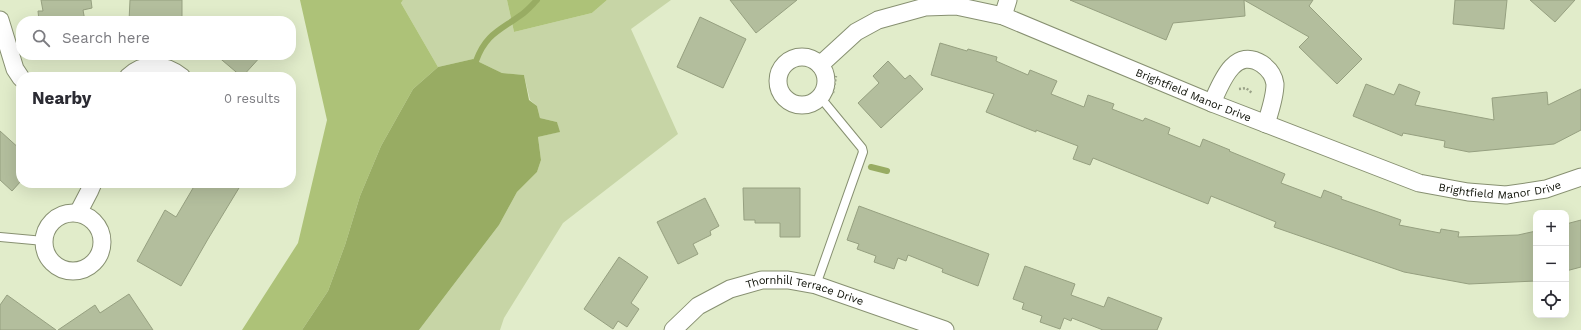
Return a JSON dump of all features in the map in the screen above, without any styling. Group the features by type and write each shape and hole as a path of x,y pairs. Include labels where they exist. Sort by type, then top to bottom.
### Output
{"street":[{"name":"Brightfield Manor Drive","path":"820,65 856,32 878,20 925,7 956,6 1006,8 1212,103 1419,183 1461,191 1506,195 1546,189 1581,177"},
{"path":"0,20 17,72"},
{"path":"797,57 806,57 814,60 820,65 826,78 824,92 820,97 813,103 806,106 789,102 781,93 777,81 783,65 789,60 797,57"},
{"path":"1212,103 1226,73 1232,66 1240,61 1258,61 1267,67 1272,74 1275,83 1266,124"},
{"path":"134,72 145,67 158,66 170,69 174,72"},
{"path":"71,210 86,216 94,222 100,233 101,246 98,255 86,268 77,271 68,271 59,268 52,262 46,255 42,237 53,221 60,216 69,213 71,210 90,190 91,188"},
{"name":"Thornhill Terrace Drive","path":"673,330 698,306 730,289 762,280 788,280 816,285 945,330"}],"lane":[{"path":"816,285 863,152 862,148 820,97"},
{"path":"0,237 42,237"}],"path":[{"path":"1239,90 1246,88 1252,94"},
{"path":"42,237 48,218 71,210"}],"shaded area":[{"path":"300,0 403,0 401,3 438,67 413,89 381,146 360,196 345,245 328,291 302,330 242,330 298,243 327,120"},
{"path":"403,0 507,0 514,32 592,13 607,0 671,0 631,29 678,134 563,223 504,318 500,330 419,330 499,225 517,192 537,172 541,160 538,137 559,132 557,122 540,118 537,106 530,100 524,75 502,73 473,59 438,67 401,3"},
{"path":"507,0 607,0 592,13 514,32"},
{"path":"473,59 502,73 524,75 529,100 537,106 540,118 557,122 560,132 538,137 541,160 537,172 517,192 499,225 419,330 302,330 328,291 345,245 360,196 381,146 413,89 438,67"}],"building":[{"path":"41,0 91,0 92,8 83,10 84,16 38,16 38,11 43,11"},
{"path":"130,0 182,0 182,16 129,16"},
{"path":"730,0 797,0 756,33"},
{"path":"1070,0 1244,0 1245,16 1173,23 1166,40"},
{"path":"1244,0 1313,0 1309,6 1362,59 1337,84 1299,47 1309,37"},
{"path":"1455,0 1507,0 1504,29 1453,24"},
{"path":"1530,0 1575,0 1555,22"},
{"path":"700,17 746,39 723,88 677,67"},
{"path":"940,43 967,51 968,49 997,57 996,61 1028,75 1030,70 1057,81 1051,94 1084,107 1088,95 1114,104 1112,109 1143,121 1145,118 1170,128 1168,134 1200,147 1203,139 1285,174 1281,183 1321,198 1324,190 1342,197 1341,199 1401,220 1399,225 1440,233 1441,229 1459,232 1458,237 1518,235 1533,232 1533,281 1469,284 1404,272 1274,227 1276,222 1211,196 1208,204 1093,158 1090,165 1073,159 1078,146 1036,130 1036,132 986,112 994,94 931,75"},
{"path":"222,60 257,60 247,72 236,72"},
{"path":"888,61 905,79 910,75 923,89 881,128 858,103 879,83 873,76"},
{"path":"1366,84 1394,95 1399,84 1420,92 1415,105 1494,120 1492,98 1547,92 1548,105 1581,89 1581,130 1554,144 1469,152 1444,147 1445,141 1403,133 1402,136 1353,116"},
{"path":"0,131 16,145 16,187 12,191 0,180"},
{"path":"193,188 239,188 181,286 137,261 165,210 176,217"},
{"path":"743,188 800,188 800,237 780,237 780,223 755,223 755,220 744,220"},
{"path":"705,198 719,226 710,231 711,235 693,244 698,254 678,264 657,222"},
{"path":"859,206 989,254 978,286 942,272 943,269 908,255 906,261 898,258 894,269 874,262 876,256 857,249 859,244 847,240"},
{"path":"1581,220 1581,267 1569,270 1569,246 1569,223"},
{"path":"619,257 648,277 631,303 639,309 627,327 618,321 613,329 584,309"},
{"path":"1025,266 1075,284 1071,295 1104,307 1108,297 1162,318 1157,330 1103,330 1072,318 1071,321 1064,318 1060,329 1040,322 1042,316 1022,309 1024,303 1013,299"},
{"path":"129,294 153,330 58,330 95,305 100,313"},
{"path":"7,295 56,330 0,330 0,305"}],"waterway":[{"path":"476,61 484,45 489,39 500,29 527,10 537,0"},
{"path":"871,167 887,171"}]}
